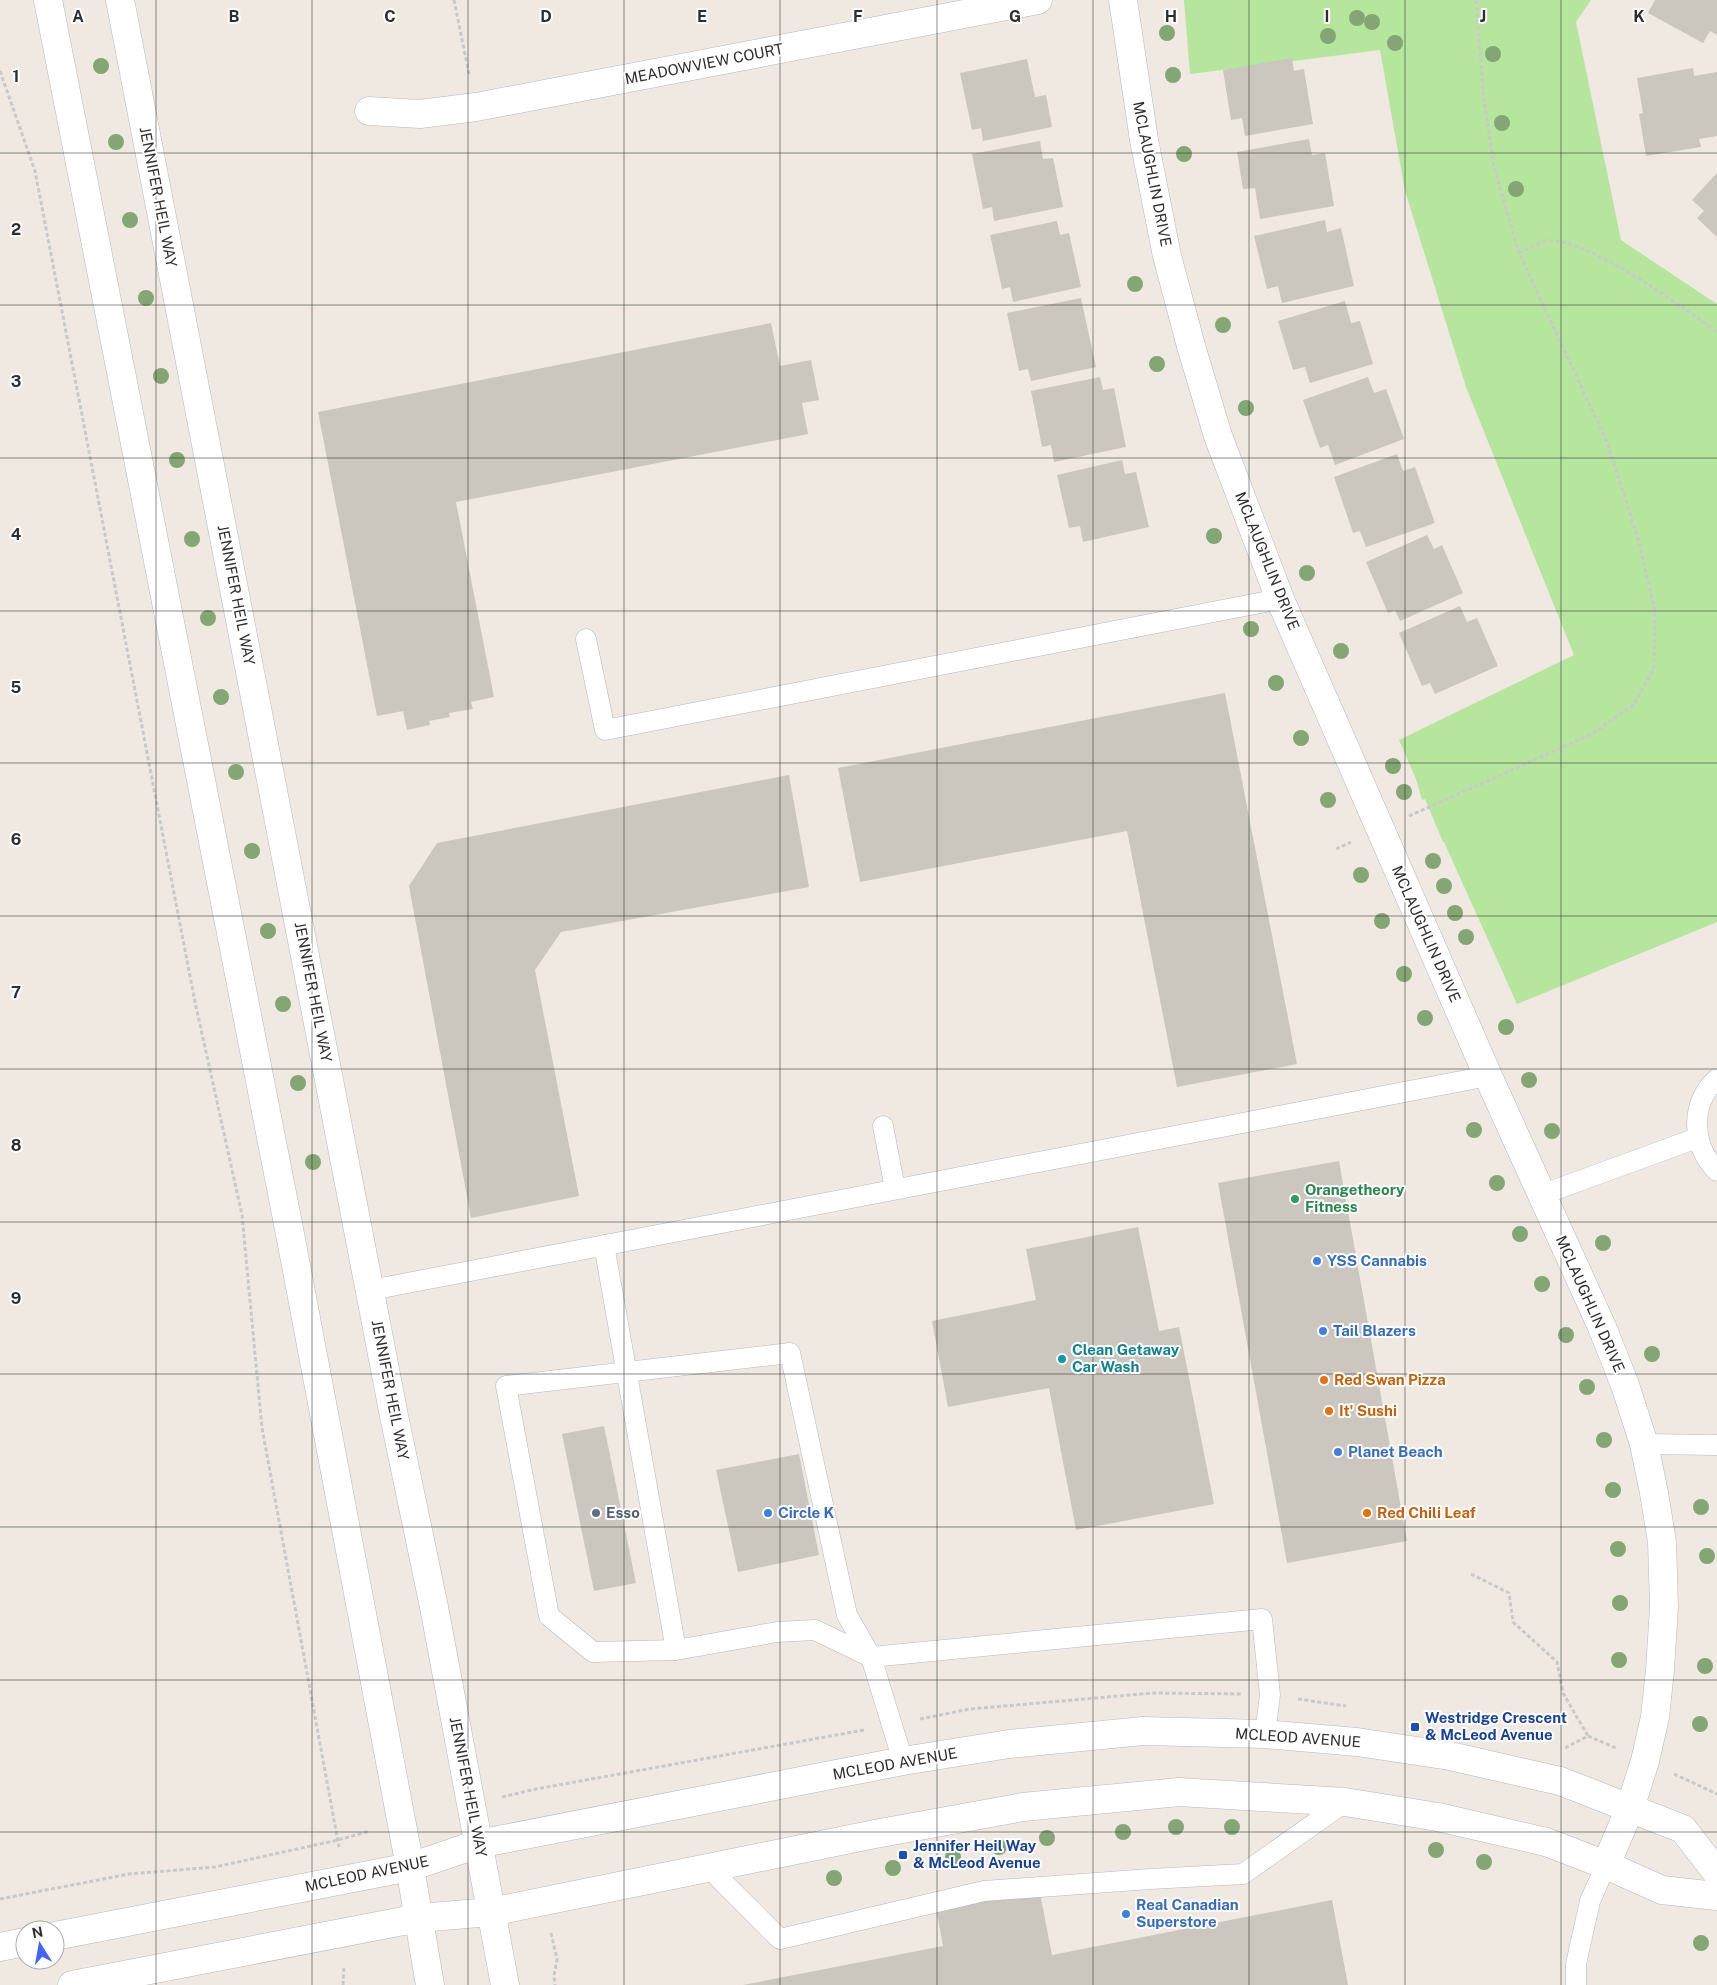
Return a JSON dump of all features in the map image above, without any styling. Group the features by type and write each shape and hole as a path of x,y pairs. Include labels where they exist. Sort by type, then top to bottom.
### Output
{"street":[{"path":"48,0 284,1205 410,1867 430,1985"},
{"name":"JENNIFER HEIL WAY","path":"120,0 505,1985"},
{"name":"MEADOWVIEW COURT","path":"369,111 420,114 476,107 1038,0"},
{"name":"MCLAUGHLIN DRIVE","path":"1123,0 1144,140 1167,256 1218,436 1280,599 1488,1076 1602,1327 1625,1385 1644,1444 1662,1542 1664,1607 1660,1670 1654,1717 1645,1760 1630,1808 1606,1865"},
{"name":"MCLEOD AVENUE","path":"65,1934 410,1867 478,1844 903,1761 1009,1744 1143,1731 1265,1734 1357,1742 1450,1756 1560,1781 1682,1829 1717,1872"},
{"path":"72,1985 419,1918 491,1912 1023,1807 1179,1792 1345,1802 1438,1817 1546,1842 1606,1865 1662,1890 1717,1896"},
{"path":"0,1947 15,1944"}],"lane":[{"path":"586,639 606,730 1280,599"},
{"path":"371,1290 1488,1076"},
{"path":"1717,1079 1709,1085 1698,1110 1697,1138 1708,1162 1717,1171"},
{"path":"883,1126 896,1189"},
{"path":"1541,1195 1697,1138"},
{"path":"604,1245 676,1650"},
{"path":"903,1761 871,1657 847,1615 790,1353 506,1386 549,1616 593,1652 676,1650 777,1632 815,1630 871,1657 1262,1619 1270,1695 1265,1734"},
{"path":"1644,1444 1717,1445"},
{"path":"710,1868 780,1939 984,1891 1243,1874 1345,1802"},
{"path":"1576,1985 1576,1964 1590,1900 1606,1865"}],"path":[{"path":"454,0 476,107"},
{"path":"1423,810 1592,734 1633,705 1654,669 1655,611 1638,539 1607,442 1519,253 1494,167 1483,92 1476,0"},
{"path":"0,71 35,171 195,1002 242,1215 262,1428 338,1840 343,1880"},
{"path":"1519,253 1548,241 1572,244 1604,258 1717,332"},
{"path":"1471,1574 1509,1593 1513,1622 1557,1662 1563,1692 1588,1736"},
{"path":"471,1805 536,1789 892,1725 970,1709 1153,1693"},
{"path":"0,1899 129,1874 215,1867 338,1840 401,1823"},
{"path":"343,1985 344,1933"},
{"path":"554,1976 555,1985"}],"green space":[{"path":"1184,0 1591,0 1576,22 1621,240 1717,304 1717,922 1517,1004 1425,799 1422,800 1416,779 1399,740 1574,655 1466,387 1405,191 1380,50 1190,74"}],"building":[{"path":"1655,0 1717,0 1717,35 1710,31 1703,43 1648,13"},
{"path":"1292,58 1294,71 1304,69 1313,124 1245,136 1242,118 1231,120 1223,70"},
{"path":"1027,59 1035,97 1046,95 1052,127 983,141 981,128 972,130 960,73"},
{"path":"1693,68 1694,76 1717,72 1717,136 1699,139 1701,147 1646,156 1639,114 1643,113 1637,78"},
{"path":"1309,139 1312,155 1325,153 1334,206 1260,219 1255,188 1243,189 1237,152"},
{"path":"1040,141 1043,159 1053,158 1063,207 994,221 992,207 983,209 972,154"},
{"path":"1717,173 1717,237 1697,218 1704,211 1692,200"},
{"path":"1325,220 1327,232 1341,228 1354,286 1282,303 1278,286 1267,289 1254,236"},
{"path":"1057,221 1060,235 1069,233 1081,287 1013,302 1010,287 1002,289 990,235"},
{"path":"1081,298 1096,367 1031,381 1028,369 1019,371 1007,313"},
{"path":"1345,301 1351,323 1360,321 1373,364 1310,383 1305,367 1293,370 1278,321"},
{"path":"771,323 780,366 811,360 819,400 802,403 808,434 456,502 494,697 471,702 473,709 449,713 450,717 429,721 430,725 407,730 403,711 377,716 318,412"},
{"path":"1100,377 1103,390 1114,388 1126,447 1054,462 1051,445 1042,447 1031,391"},
{"path":"1368,377 1374,393 1386,389 1404,439 1335,465 1328,445 1320,448 1303,400"},
{"path":"1397,454 1403,471 1415,467 1435,523 1366,547 1360,531 1353,533 1334,477"},
{"path":"1122,460 1125,474 1136,472 1149,527 1083,542 1080,526 1069,528 1057,475"},
{"path":"1427,535 1434,549 1442,545 1463,593 1400,621 1395,610 1388,613 1366,562"},
{"path":"1460,606 1467,622 1477,618 1498,666 1435,694 1430,683 1422,686 1399,633"},
{"path":"1225,693 1297,1064 1177,1087 1127,831 860,882 838,768"},
{"path":"789,775 809,887 561,932 535,970 579,1196 471,1218 409,886 437,843"},
{"path":"1339,1161 1407,1541 1287,1563 1218,1183"},
{"name":"Clean Getaway Car Wash","path":"1138,1227 1159,1331 1179,1327 1214,1504 1076,1530 1049,1388 948,1407 932,1321 1036,1300 1026,1249"},
{"path":"604,1426 636,1583 594,1591 562,1434"},
{"name":"Circle K","path":"799,1454 819,1555 738,1572 716,1470"},
{"path":"1039,1888 1052,1955 1332,1900 1348,1985 743,1985 943,1946 936,1908"}],"place":[{"name":"Orangetheory Fitness","path":"1295,1199"},
{"name":"YSS Cannabis","path":"1317,1261"},
{"name":"Tail Blazers","path":"1323,1331"},
{"name":"Clean Getaway Car Wash","path":"1062,1359"},
{"name":"Red Swan Pizza","path":"1324,1380"},
{"name":"It' Sushi","path":"1329,1411"},
{"name":"Planet Beach","path":"1338,1452"},
{"name":"Esso","path":"596,1513"},
{"name":"Circle K","path":"768,1513"},
{"name":"Red Chili Leaf","path":"1367,1513"},
{"name":"Westridge Crescent & McLeod Avenue","path":"1415,1727"},
{"name":"Jennifer Heil Way & McLeod Avenue","path":"903,1855"},
{"name":"Real Canadian Superstore","path":"1126,1914"}]}
